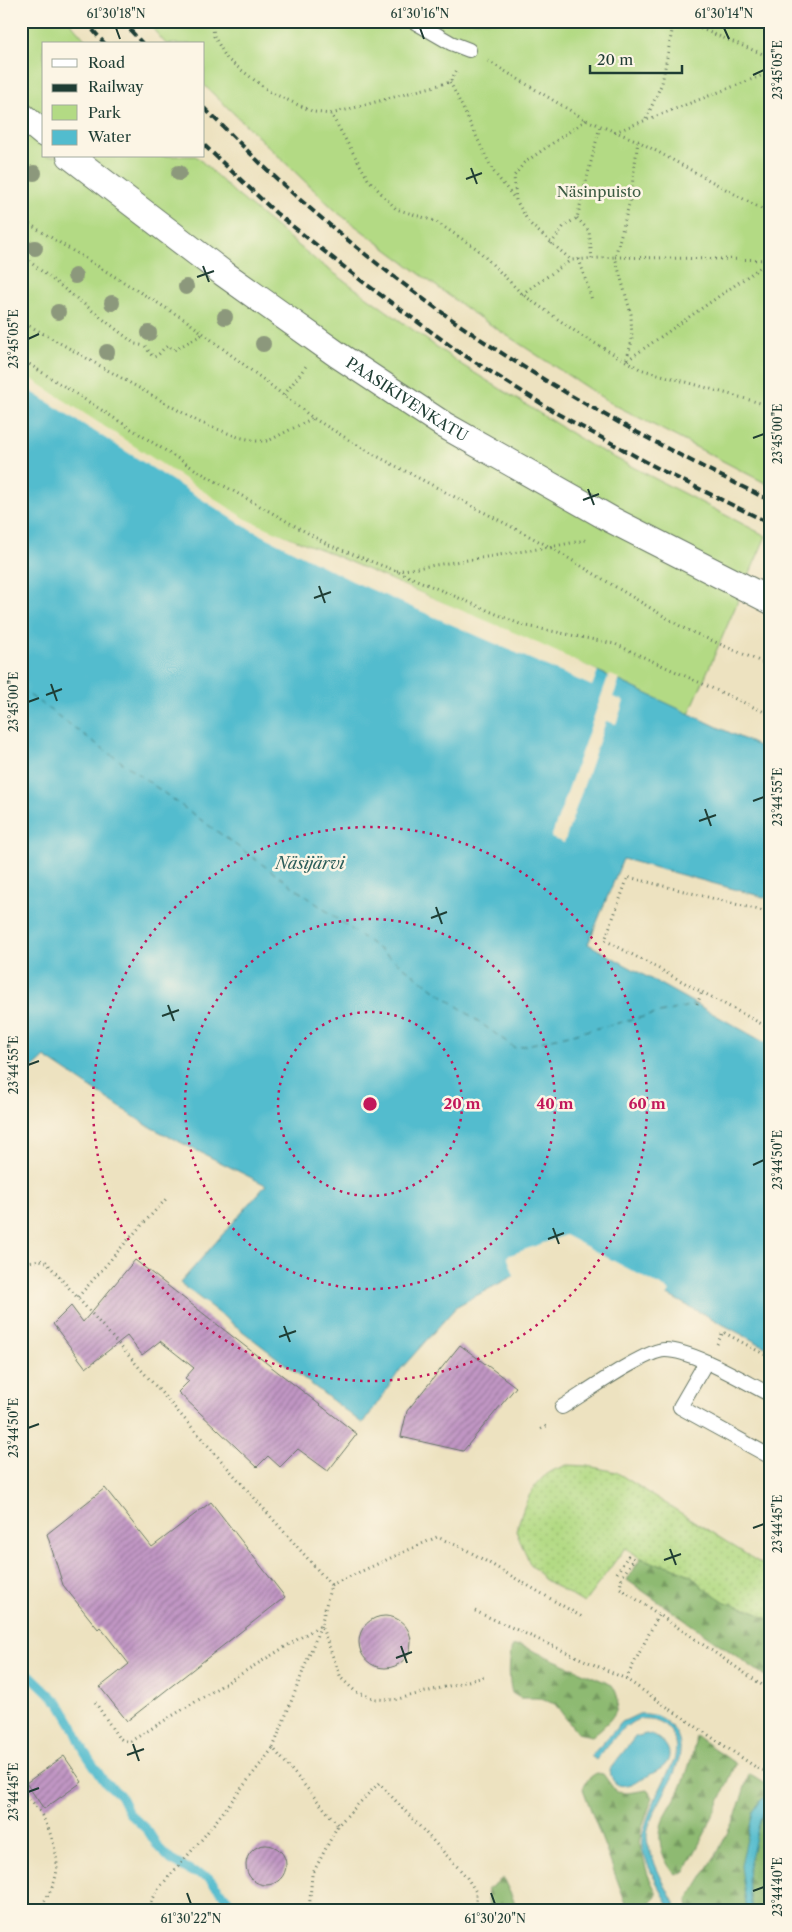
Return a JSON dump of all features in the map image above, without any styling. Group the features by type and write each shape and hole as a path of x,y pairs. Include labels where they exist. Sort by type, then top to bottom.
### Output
{"street":[{"path":"21,115 42,132"},
{"name":"PAASIKIVENKATU","path":"73,158 230,278 338,355 444,425 612,520 771,601"}],"lane":[{"path":"414,21 451,43 469,50"},
{"path":"562,1407 643,1356 664,1350 690,1354 771,1395"},
{"path":"706,1362 680,1407 771,1457"}],"path":[{"path":"212,21 214,36 226,59 270,92 314,112 331,114 450,82 493,171 516,200 529,223 570,260"},
{"path":"626,21 650,21"},
{"path":"646,119 662,83 674,21"},
{"path":"682,21 771,58"},
{"path":"21,43 25,68 21,77"},
{"path":"469,50 586,120 638,141 771,214"},
{"path":"615,132 771,72"},
{"path":"331,114 368,179 396,208 436,221 476,248 522,294 582,336 640,369 771,406"},
{"path":"516,200 514,176 524,163 586,120"},
{"path":"551,244 564,226 577,218 600,126"},
{"path":"626,361 632,340 631,314 615,257 630,201 638,141"},
{"path":"577,218 589,232 592,259"},
{"path":"21,219 187,321 314,418 371,453 550,547 685,629 771,666"},
{"path":"21,256 135,344 145,346 153,357 157,356 165,347 168,346 174,350 203,334"},
{"path":"522,294 570,260 615,257 771,260"},
{"path":"579,259 592,300"},
{"path":"626,361 771,260"},
{"path":"21,320 200,422 238,437 268,441 314,418"},
{"path":"21,359 204,475 330,545 522,625 615,644 771,715"},
{"path":"284,395 311,361"},
{"path":"396,571 588,540"},
{"path":"771,913 628,877 604,940 771,1029"},
{"path":"696,1004 702,992"},
{"path":"78,1297 168,1197"},
{"path":"21,1263 40,1260 46,1262 331,1585"},
{"path":"706,1362 723,1332 771,1358"},
{"path":"541,1429 555,1422"},
{"path":"331,1585 437,1538 465,1549 582,1617"},
{"path":"616,1573 628,1556 634,1559 622,1577 620,1588 771,1691"},
{"path":"146,1911 158,1890 202,1839 273,1748 321,1625 331,1585"},
{"path":"475,1611 626,1679 757,1768 771,1773"},
{"path":"626,1679 659,1614"},
{"path":"321,1625 341,1678 356,1692 375,1699 394,1700 484,1677"},
{"path":"96,1702 118,1737 124,1741 131,1741 321,1625"},
{"path":"273,1748 338,1825"},
{"path":"309,1911 312,1875 338,1825 379,1783 466,1876 476,1892 476,1911"},
{"path":"21,1794 27,1796 39,1809 55,1850 57,1868 54,1883 47,1899 38,1911"}],"green space":[{"path":"21,21 69,21 87,42 42,42 42,158 198,158 235,193 317,261 462,365 592,446 766,536 689,714 611,677 325,551 245,521 21,375"},
{"name":"Näsinpuisto","path":"146,21 771,21 771,486 609,402 471,312 338,213 205,86 205,42 164,42"},
{"path":"567,1465 588,1466 616,1472 771,1570 771,1621 754,1611 725,1602 702,1587 692,1576 670,1566 657,1564 641,1558 625,1548 584,1603 544,1579 529,1562 516,1531 521,1515 536,1485 551,1472"},
{"path":"641,1558 657,1564 670,1566 692,1576 702,1587 725,1602 754,1611 771,1621 771,1680 627,1580"},
{"path":"520,1645 612,1685 618,1700 617,1707 610,1720 592,1736 577,1733 555,1704 538,1698 520,1698 512,1693 509,1676 512,1646"},
{"path":"696,1736 736,1764 707,1829 685,1871 676,1875 667,1863 661,1848 661,1825 684,1781"},
{"path":"597,1773 603,1774 616,1792 627,1793 647,1790 653,1797 642,1827 639,1843 648,1875 656,1892 656,1897 639,1910 631,1911 627,1906 583,1789 588,1779"},
{"path":"749,1774 771,1788 769,1865 762,1911 689,1911 688,1900 718,1852 736,1815"},
{"path":"503,1878 514,1901 524,1911 486,1911 489,1904 487,1890"}],"water":[{"name":"Näsijärvi","path":"21,375 245,521 611,677 771,752 771,899 623,859 588,944 771,1046 771,1350 564,1240 510,1259 515,1275 457,1306 400,1370 363,1424 180,1283 266,1185 148,1126 45,1057 31,1070 21,1069"},
{"path":"639,1714 648,1714 663,1719 670,1725 678,1737 680,1750 677,1764 672,1779 650,1821 647,1841 664,1884 678,1911 672,1911 651,1871 642,1848 644,1829 648,1817 674,1761 676,1748 672,1734 664,1725 654,1720 636,1720 612,1740 596,1760 591,1756 622,1722"},
{"path":"646,1734 657,1738 666,1745 669,1755 668,1760 664,1766 639,1781 626,1785 615,1783 610,1769 635,1737"},
{"path":"771,1793 771,1805 763,1813 760,1820 749,1867 748,1880 752,1911 747,1911 741,1866 753,1812 761,1800"}],"pier":[{"path":"21,372 246,519 520,635 598,671 592,686 352,581 244,526 21,385"},
{"path":"609,674 620,679 613,697 624,701 616,724 606,721 564,843 551,838"},
{"path":"565,1235 670,1291 667,1296 564,1243 513,1260 518,1275 515,1278 507,1256"}],"building":[{"path":"135,1260 357,1434 328,1471 298,1449 280,1467 268,1456 257,1467 178,1392 189,1381 185,1378 194,1368 160,1341 142,1355 127,1336 86,1368 53,1324 71,1306 83,1322"},
{"path":"460,1345 516,1387 463,1451 401,1437 407,1411"},
{"path":"105,1488 152,1547 211,1502 285,1597 127,1721 100,1687 129,1664 63,1585 47,1534"},
{"path":"380,1616 390,1616 404,1623 411,1637 411,1647 404,1661 390,1668 380,1668 370,1664 363,1657 359,1647 359,1637 363,1627 370,1620"},
{"path":"64,1756 82,1782 44,1809 26,1783"},
{"path":"270,1845 277,1848 283,1854 286,1865 285,1873 277,1882 270,1885 262,1885 255,1882 247,1873 246,1861 249,1854 258,1846"}],"waterway":[{"path":"28,1673 60,1704 73,1726 84,1751 104,1781 120,1795 129,1813 148,1831 158,1847 171,1860 192,1872 208,1877 238,1911"}],"ferry route":[{"path":"21,689 515,1048 697,1004"}],"railway":[{"path":"85,21 103,42"},
{"path":"122,21 141,42"},
{"path":"205,109 273,175 318,215 403,284 470,332 580,401 771,501"},
{"path":"205,146 276,213 363,282 459,352 558,414 661,470 771,524"}]}
